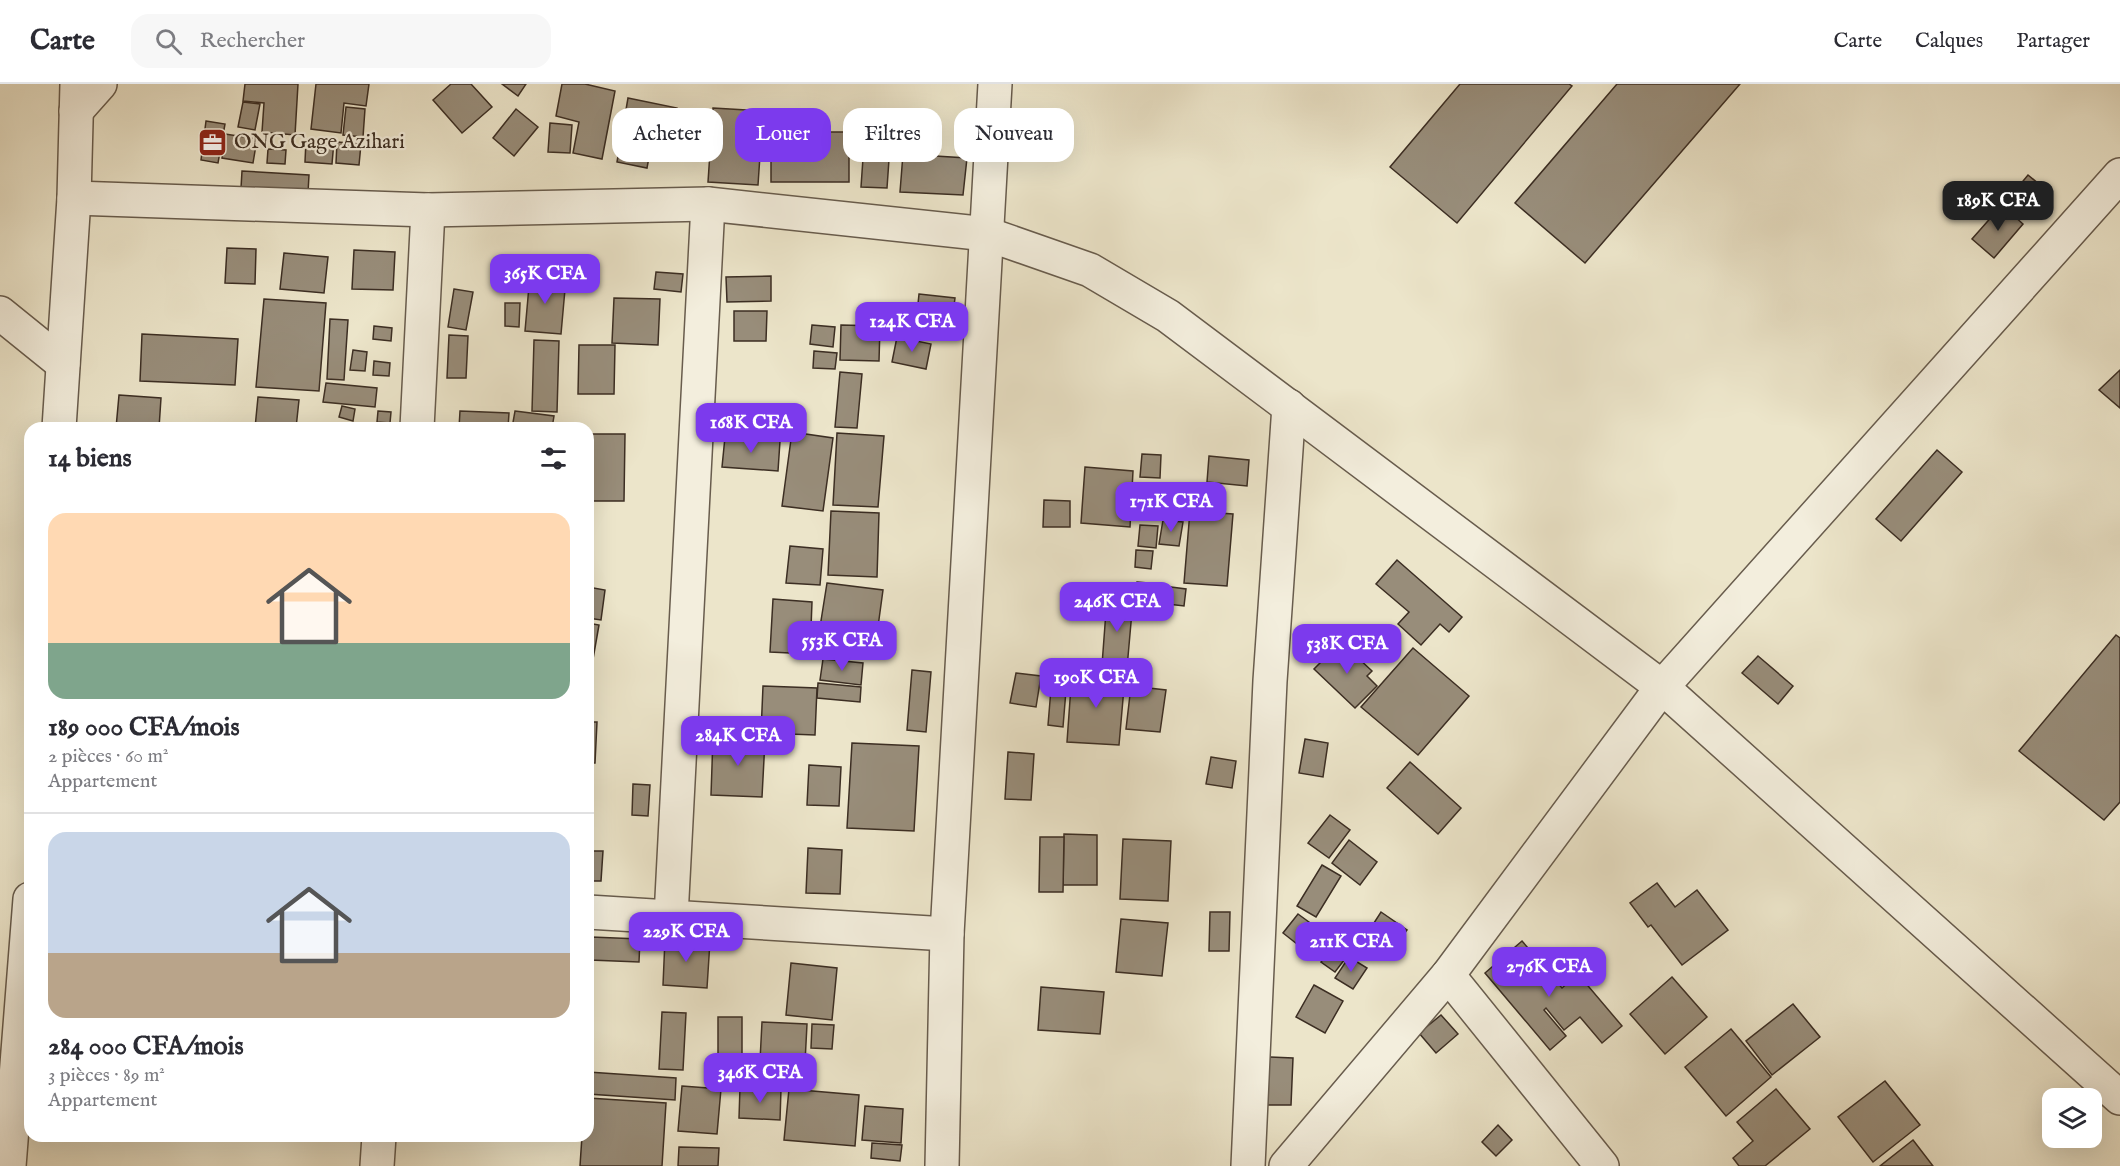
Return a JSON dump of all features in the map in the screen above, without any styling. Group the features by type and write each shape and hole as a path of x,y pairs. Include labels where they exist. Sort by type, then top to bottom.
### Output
{"street":[{"path":"59,422 74,198 77,97 100,84"},
{"path":"942,1166 947,934 995,84"},
{"path":"1286,1166 1448,975 1662,687 2120,175"},
{"path":"74,198 428,210 708,204 987,234 1090,270 1168,316 1662,687 2120,1098"},
{"path":"671,917 708,204"},
{"path":"417,422 428,210"},
{"path":"0,313 63,364"},
{"path":"1248,1166 1270,681 1288,406"},
{"path":"594,912 947,934"},
{"path":"9,1166 24,975"},
{"path":"1448,975 1602,1166"},
{"path":"377,1166 379,1142"}],"building":[{"path":"245,84 298,84 295,135 262,132 264,103 243,101"},
{"path":"316,84 369,84 366,106 344,103 341,133 311,129"},
{"path":"451,84 471,84 492,107 462,133 433,100"},
{"path":"502,84 526,84 518,96"},
{"path":"562,84 585,84 615,91 602,159 573,153 579,122 556,116"},
{"path":"1460,84 1569,84 1572,86 1457,223 1390,167"},
{"path":"1617,84 1740,84 1585,263 1515,203"},
{"path":"628,98 677,108 626,108"},
{"path":"243,102 260,104 255,130 238,127"},
{"path":"346,107 365,109 363,137 343,135"},
{"path":"516,109 538,127 514,156 493,138"},
{"path":"723,109 735,109 735,162 760,162 758,185 708,182 709,162 723,162"},
{"path":"206,121 225,124 218,163 201,160"},
{"path":"550,123 572,125 570,153 548,152"},
{"path":"831,132 843,132 843,162 849,162 849,182 771,182 771,162 831,162"},
{"path":"225,134 257,139 253,163 222,158"},
{"path":"306,140 334,141 332,164 305,162"},
{"path":"337,142 361,144 359,165 336,163"},
{"path":"268,149 286,150 285,164 267,163"},
{"path":"942,156 954,157 954,162 967,162 963,195 900,192 902,162 942,162"},
{"path":"617,162 648,162 647,168"},
{"path":"863,162 889,162 887,188 861,187"},
{"path":"242,171 309,175 308,193 241,188"},
{"path":"2028,175 2050,193 2032,215 2010,197"},
{"path":"2002,205 2023,224 1994,258 1972,239"},
{"path":"227,248 256,249 255,284 225,283"},
{"path":"354,250 395,252 393,290 352,289"},
{"path":"284,253 328,257 324,293 280,289"},
{"path":"656,272 683,274 681,292 654,289"},
{"path":"530,275 566,278 561,334 525,331"},
{"path":"771,276 771,301 727,302 726,277"},
{"path":"454,289 473,292 466,330 448,327"},
{"path":"919,294 955,298 950,337 915,333"},
{"path":"614,298 660,299 658,345 612,343"},
{"path":"264,299 326,303 319,391 256,387"},
{"path":"505,303 520,303 519,327 505,326"},
{"path":"734,311 767,311 766,341 734,341"},
{"path":"330,319 348,320 344,380 327,379"},
{"path":"812,325 835,327 833,347 810,344"},
{"path":"841,325 880,326 879,361 840,360"},
{"path":"374,326 392,328 391,341 373,339"},
{"path":"142,334 238,339 235,385 140,381"},
{"path":"449,335 468,336 466,378 447,378"},
{"path":"897,337 931,344 926,369 892,362"},
{"path":"534,340 559,341 557,412 532,411"},
{"path":"579,345 615,345 614,394 578,394"},
{"path":"353,350 367,352 365,371 350,370"},
{"path":"814,351 837,353 835,369 813,368"},
{"path":"374,361 390,363 389,376 373,375"},
{"path":"2120,370 2120,408 2099,390"},
{"path":"840,372 862,374 857,428 835,427"},
{"path":"326,383 377,388 375,407 323,402"},
{"path":"119,395 161,398 159,422 117,422"},
{"path":"258,397 299,400 297,422 256,422"},
{"path":"342,406 355,409 353,421 339,417"},
{"path":"378,411 391,412 390,422 377,422"},
{"path":"460,411 509,413 508,422 459,422"},
{"path":"515,411 554,416 553,422 513,422"},
{"path":"792,432 833,438 823,511 782,506"},
{"path":"837,433 884,436 878,507 833,505"},
{"path":"594,434 625,434 624,501 594,501"},
{"path":"725,437 780,441 778,471 722,467"},
{"path":"1937,450 1962,472 1901,541 1876,519"},
{"path":"1142,454 1161,455 1160,478 1140,477"},
{"path":"1209,456 1249,460 1247,486 1207,482"},
{"path":"1085,467 1133,471 1130,527 1081,523"},
{"path":"1044,500 1070,501 1070,527 1043,527"},
{"path":"831,511 879,513 877,577 828,575"},
{"path":"1190,511 1233,514 1227,586 1184,583"},
{"path":"1163,520 1183,522 1179,546 1159,544"},
{"path":"1140,525 1158,526 1156,548 1138,546"},
{"path":"790,546 823,549 820,585 786,583"},
{"path":"1136,550 1153,551 1151,569 1135,567"},
{"path":"1397,560 1462,617 1449,632 1440,624 1421,645 1398,624 1409,612 1376,584"},
{"path":"1137,582 1159,584 1157,605 1135,602"},
{"path":"827,583 883,590 877,634 820,627"},
{"path":"1171,587 1186,589 1184,606 1168,604"},
{"path":"594,588 605,590 601,620 594,619"},
{"path":"1107,598 1133,600 1127,668 1102,665"},
{"path":"773,599 812,602 810,654 770,652"},
{"path":"594,624 599,625 594,653"},
{"path":"2116,635 2120,638 2120,802 2104,820 2019,751"},
{"path":"1341,642 1372,671 1367,676 1377,686 1355,708 1314,669"},
{"path":"1413,648 1469,696 1418,755 1361,707"},
{"path":"1758,656 1793,686 1778,704 1742,673"},
{"path":"823,659 863,663 861,685 820,680"},
{"path":"912,670 931,672 926,732 907,730"},
{"path":"1072,672 1125,676 1119,745 1067,742"},
{"path":"1016,673 1041,676 1036,707 1010,703"},
{"path":"1052,677 1067,678 1063,727 1048,725"},
{"path":"818,683 861,687 860,702 817,698"},
{"path":"763,686 817,688 815,735 761,733"},
{"path":"1131,686 1166,690 1160,732 1126,729"},
{"path":"594,722 597,722 595,763"},
{"path":"713,737 765,740 762,797 711,795"},
{"path":"1305,739 1328,743 1323,777 1299,773"},
{"path":"852,743 919,746 914,831 847,828"},
{"path":"1008,752 1034,754 1031,800 1005,799"},
{"path":"1211,757 1236,761 1232,788 1206,784"},
{"path":"1410,762 1461,808 1438,834 1387,788"},
{"path":"809,765 841,767 839,806 807,805"},
{"path":"633,784 650,785 648,816 632,815"},
{"path":"1330,815 1350,830 1329,858 1308,843"},
{"path":"1064,834 1097,835 1097,885 1063,885"},
{"path":"1040,837 1064,837 1063,892 1039,892"},
{"path":"1123,839 1171,841 1168,901 1120,899"},
{"path":"1349,840 1377,862 1360,885 1332,863"},
{"path":"808,848 842,850 840,894 806,893"},
{"path":"594,851 603,851 601,881 594,881"},
{"path":"1322,865 1341,876 1316,917 1297,906"},
{"path":"1657,883 1675,907 1697,890 1728,930 1682,965 1651,925 1648,927 1630,903"},
{"path":"1210,912 1230,912 1229,951 1209,951"},
{"path":"1381,912 1407,930 1387,958 1370,948 1381,932 1372,926"},
{"path":"1298,914 1332,939 1316,959 1283,933"},
{"path":"1121,919 1168,923 1162,976 1116,972"},
{"path":"594,937 640,939 639,962 594,960"},
{"path":"665,939 710,941 707,988 663,985"},
{"path":"1522,941 1562,988 1578,974 1622,1026 1602,1043 1580,1017 1564,1030 1546,1008 1544,1010 1566,1036 1550,1050 1485,973"},
{"path":"1334,944 1348,955 1335,972 1321,962"},
{"path":"1349,957 1367,968 1353,989 1335,978"},
{"path":"791,963 837,968 832,1020 786,1015"},
{"path":"1672,977 1707,1017 1665,1054 1630,1014"},
{"path":"1314,985 1343,1001 1325,1033 1296,1017"},
{"path":"1041,987 1104,992 1100,1034 1038,1030"},
{"path":"1793,1004 1820,1037 1772,1075 1746,1041"},
{"path":"662,1012 686,1013 683,1070 659,1069"},
{"path":"1441,1015 1458,1034 1436,1053 1419,1033"},
{"path":"718,1017 742,1017 742,1080 718,1080"},
{"path":"762,1022 807,1024 804,1082 759,1080"},
{"path":"812,1024 834,1025 832,1049 811,1048"},
{"path":"1731,1029 1771,1077 1726,1116 1685,1067"},
{"path":"1267,1057 1293,1058 1291,1105 1265,1105"},
{"path":"594,1072 676,1078 675,1100 594,1094"},
{"path":"1885,1081 1920,1125 1873,1162 1838,1117"},
{"path":"682,1086 721,1089 717,1134 678,1131"},
{"path":"740,1087 781,1089 780,1120 739,1118"},
{"path":"789,1089 859,1095 855,1146 784,1140"},
{"path":"1776,1089 1810,1129 1765,1166 1739,1166 1733,1158 1753,1141 1737,1122"},
{"path":"594,1098 666,1103 662,1166 580,1166 582,1142 594,1142"},
{"path":"865,1106 903,1109 901,1143 862,1140"},
{"path":"1498,1125 1512,1140 1496,1156 1482,1142"},
{"path":"1913,1140 1933,1166 1880,1166"},
{"path":"872,1143 902,1145 900,1161 871,1158"},
{"path":"679,1147 719,1148 718,1166 678,1166"}],"place":[{"name":"ONG Gage Azihari","path":"213,142"}]}
